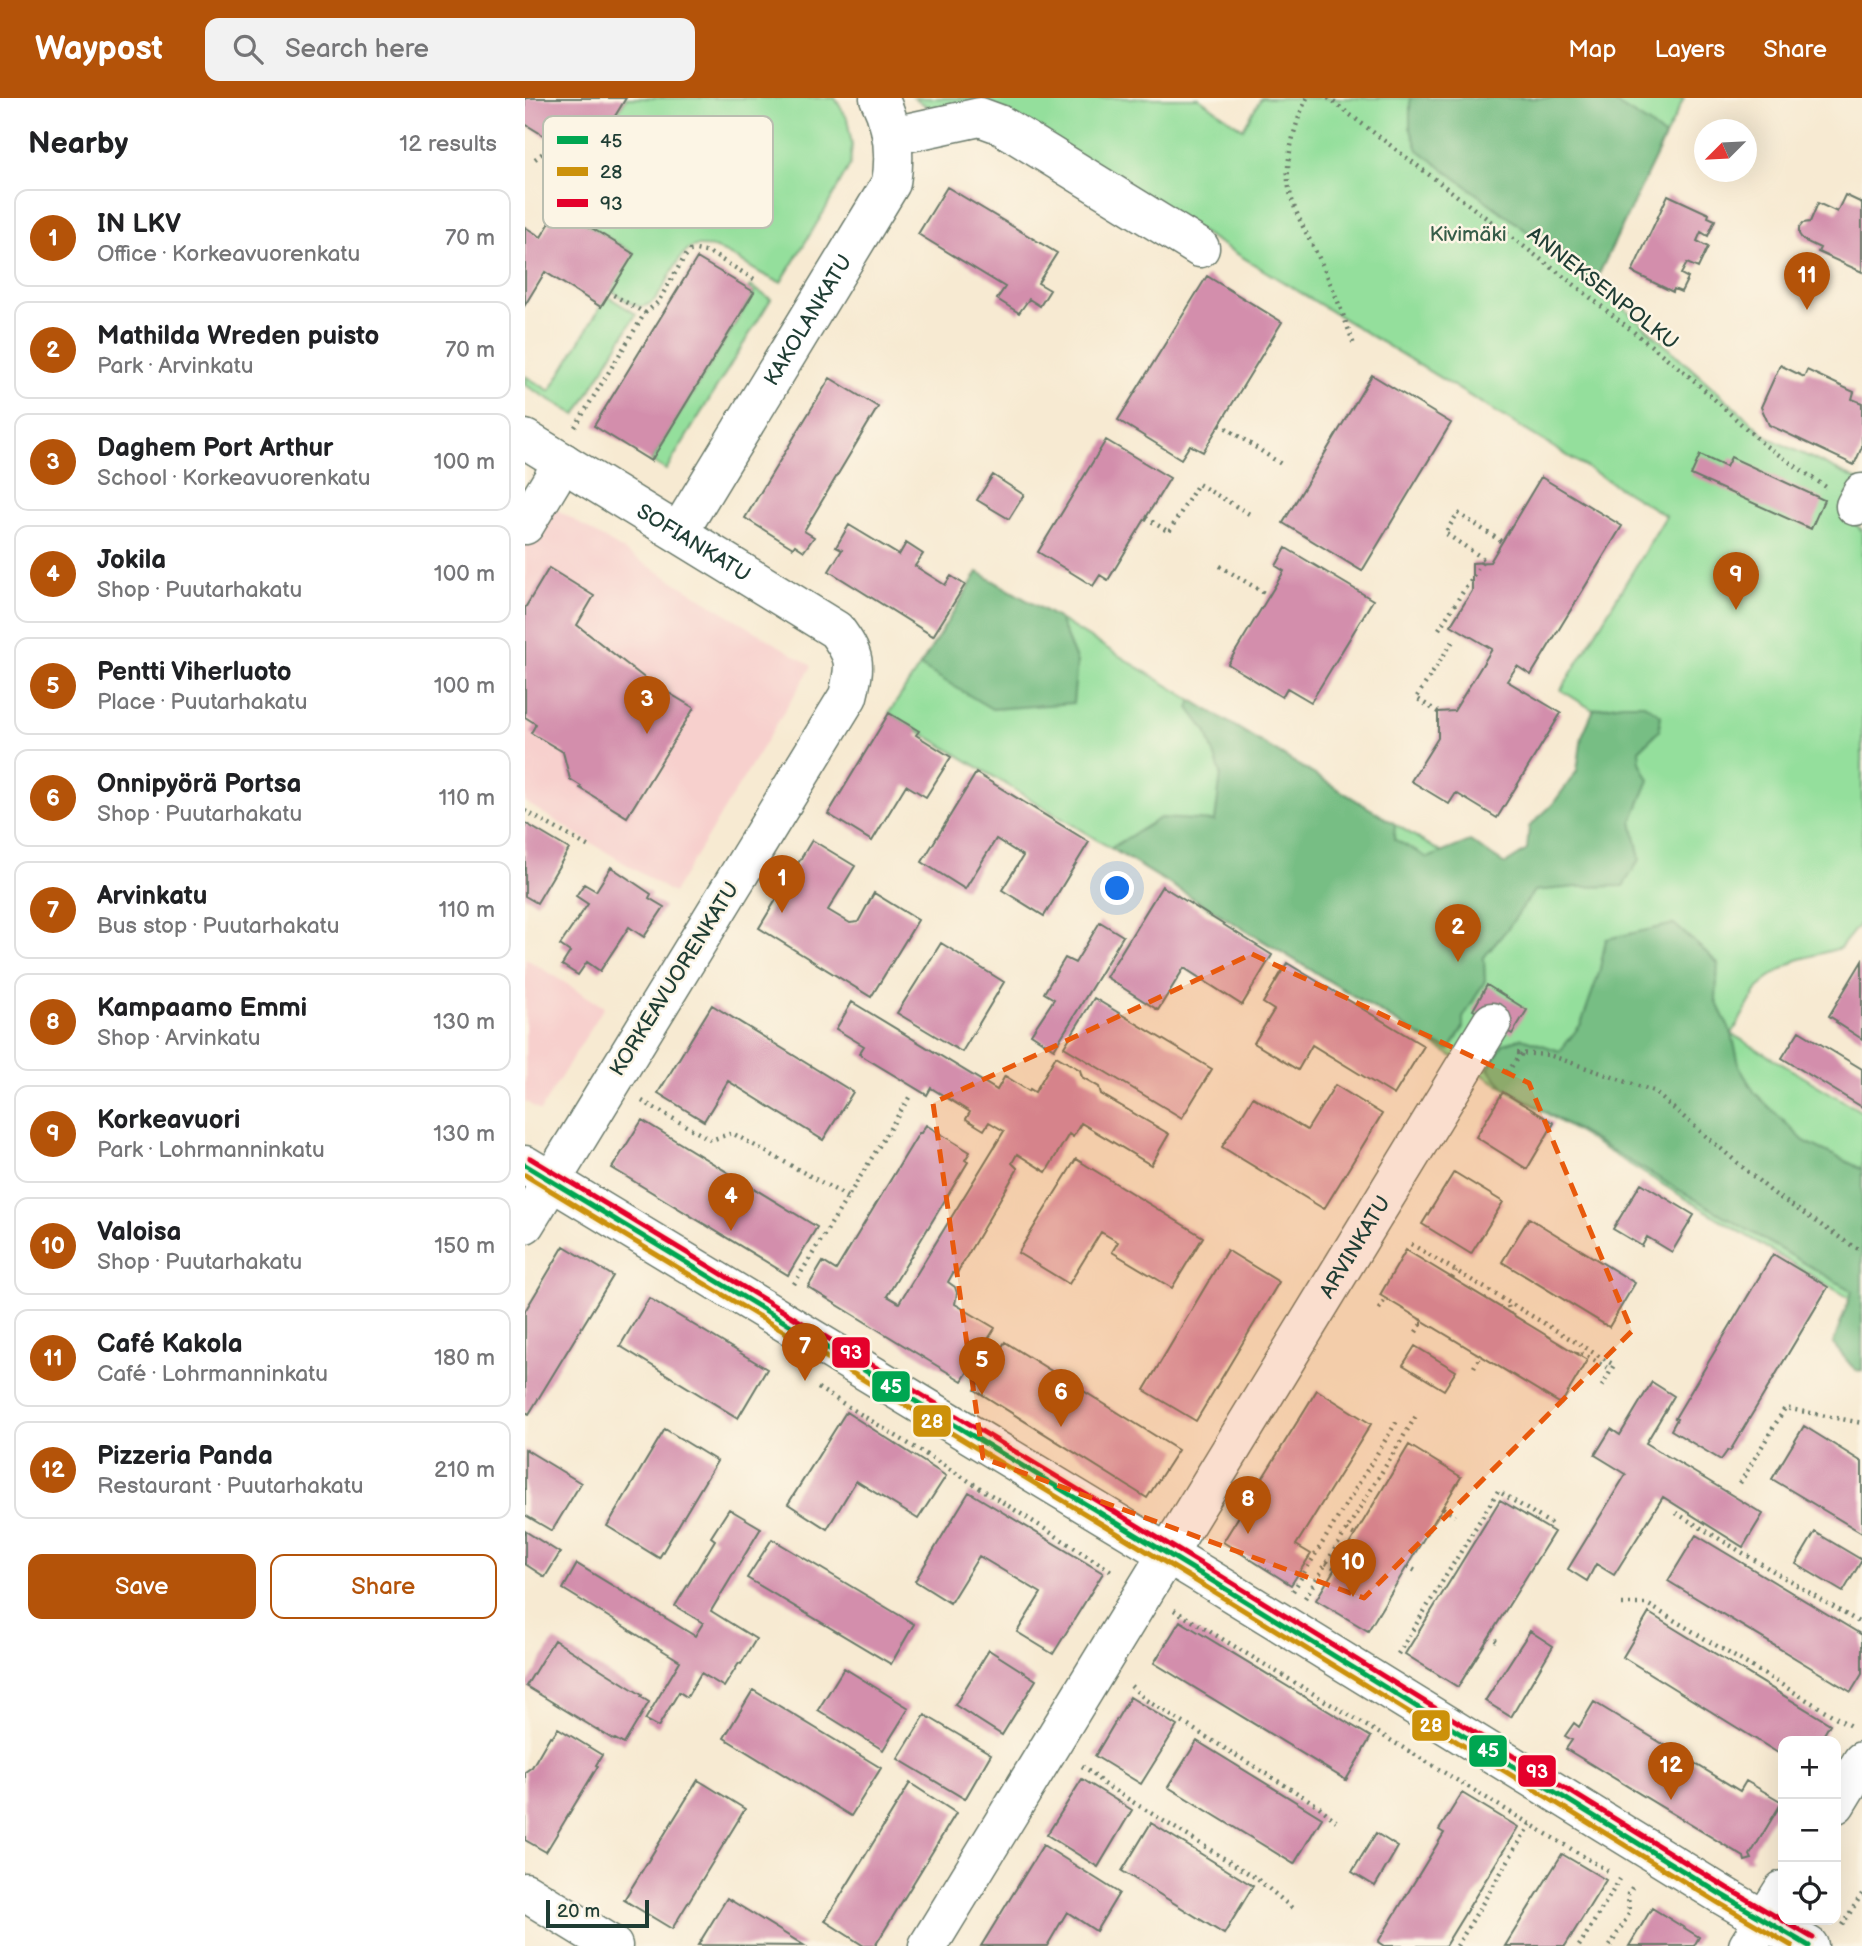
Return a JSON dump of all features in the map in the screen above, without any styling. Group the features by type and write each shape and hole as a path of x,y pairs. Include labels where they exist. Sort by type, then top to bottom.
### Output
{"street":[{"name":"KAKOLANKATU","path":"679,532 891,183 894,155 892,136 879,98"},
{"path":"892,136 980,117 988,119 1200,248"},
{"name":"SOFIANKATU","path":"525,439 836,630 853,656"},
{"path":"525,525 563,462"},
{"name":"KORKEAVUORENKATU","path":"525,1224 538,1173 848,696 853,675 853,656"},
{"name":"ARVINKATU","path":"928,1946 1454,1087 1500,1037"},
{"path":"538,1173 1809,1946"},
{"path":"1839,1799 1862,1761"},
{"path":"525,1892 613,1946"}],"path":[{"path":"1307,98 1300,110 1290,155 1288,179 1292,202 1341,306 1354,345"},
{"name":"ANNEKSENPOLKU","path":"1328,98 1688,375 1763,444 1859,500"},
{"path":"535,159 543,153"},
{"path":"577,425 645,313 658,302 690,251 710,253 754,279"},
{"path":"610,293 645,313"},
{"path":"1220,424 1282,464"},
{"path":"1146,518 1169,532 1198,484 1251,515"},
{"path":"1439,629 1484,559 1445,533 1458,513 1502,542"},
{"path":"1220,566 1269,596"},
{"path":"1438,712 1416,698 1454,638"},
{"path":"525,811 589,847"},
{"path":"1500,1037 1653,1091 1773,1193 1862,1250"},
{"path":"794,1284 910,1096"},
{"path":"641,1100 711,1140 732,1133 848,1197"},
{"path":"1411,1244 1507,1306 1614,1365 1601,1388"},
{"path":"1452,1278 1456,1271"},
{"path":"1379,1309 1385,1298"},
{"path":"1507,1306 1510,1313"},
{"path":"1416,1332 1420,1322 1428,1324"},
{"path":"1581,1355 1611,1370"},
{"path":"1474,1367 1480,1357"},
{"path":"816,1388 1118,1576"},
{"path":"1740,1483 1785,1408 1862,1423"},
{"path":"1304,1599 1416,1416"},
{"path":"1293,1592 1397,1421"},
{"path":"1383,1470 1391,1475"},
{"path":"1398,1655 1433,1602 1498,1490 1551,1524"},
{"path":"1443,1508 1455,1516"},
{"path":"1676,1513 1862,1624"},
{"path":"1346,1530 1355,1535"},
{"path":"1326,1563 1335,1568"},
{"path":"1407,1566 1419,1573"},
{"path":"1622,1604 1647,1604 1862,1733"},
{"path":"1171,1608 1609,1872"},
{"path":"1410,1647 1406,1645 1415,1632 1413,1630"},
{"path":"1489,1636 1500,1643"},
{"path":"1131,1686 1146,1700 1317,1805 1336,1821"},
{"path":"1082,1766 1102,1783 1257,1878 1291,1908"},
{"path":"1457,1946 1529,1824"},
{"path":"1579,1946 1620,1879 1633,1886 1628,1894 1629,1914 1610,1946"},
{"path":"1842,1925 1860,1902 1862,1894"}],"highlighted area":[{"path":"1252,954 1529,1083 1632,1331 1364,1598 983,1458 933,1103"}],"shaded area":[{"path":"528,492 812,666 673,893 525,802 525,498"},
{"path":"525,958 604,1007 540,1111 525,1101"}],"green space":[{"path":"626,98 835,98 847,118 852,145 850,165 781,282 720,250 698,246 689,249 682,256 656,299 648,305 638,306 611,290 633,253 592,228 773,228 773,116 615,116"},
{"name":"Kivimäki","path":"914,98 1199,98 1243,129 1261,98 1684,98 1595,282 1769,438 1860,481 1841,512 1862,530 1862,921 1840,948 1797,960 1768,978 1756,991 1732,1034 1862,1112 1862,1306 889,713 978,572 1513,896 1617,725 1561,690 1666,516 1005,112 941,115"},
{"path":"1410,98 1607,98 1665,137 1595,282 1418,150 1410,127"},
{"path":"750,286 771,299 666,470 651,461 754,293 748,289"},
{"path":"607,296 636,314 576,415 525,385 525,376 550,391"},
{"path":"978,572 1059,619 1077,662 1073,703 992,709 920,666"},
{"path":"1192,700 1395,824 1394,839 1428,858 1470,841 1505,864 1527,850 1529,827 1552,805 1577,771 1582,736 1594,709 1622,704 1644,704 1661,715 1659,731 1639,750 1640,762 1649,780 1632,821 1640,859 1623,886 1534,891 1484,957 1485,981 1463,1018 1463,1028 1450,1050 1428,1041 1111,848 1160,818 1215,821 1221,774 1206,731 1189,708"},
{"path":"1674,924 1718,963 1716,1001 1732,1034 1740,1068 1755,1093 1804,1141 1862,1169 1862,1371 1855,1370 1833,1344 1852,1291 1505,1088 1488,1069 1503,1044 1522,1038 1560,1051 1581,1024 1599,973 1606,939"}],"building":[{"path":"525,98 626,98 615,116 543,116 543,135 525,124"},
{"path":"947,187 1057,253 1038,283 1050,290 1040,306 1029,299 1019,313 997,299 1005,287 918,234"},
{"path":"1668,195 1709,214 1708,217 1715,220 1708,236 1701,232 1697,241 1708,247 1698,268 1687,263 1681,274 1688,278 1681,292 1674,289 1673,292 1632,272"},
{"path":"1845,195 1862,203 1862,272 1818,252 1820,248 1803,240 1799,234 1799,228 1803,223 1810,222 1818,203 1837,212"},
{"path":"525,227 541,237 547,228 592,228 634,254 601,307 545,272 525,305"},
{"path":"697,258 754,292 651,461 594,426"},
{"path":"1207,276 1282,322 1203,452 1190,445 1181,459 1118,420"},
{"path":"1780,365 1804,377 1807,370 1854,392 1852,399 1862,403 1862,447 1854,465 1769,425 1761,407"},
{"path":"1372,375 1451,423 1362,571 1283,523"},
{"path":"830,378 878,407 804,531 814,537 804,551 795,545 793,548 745,518"},
{"path":"1106,440 1170,478 1108,580 1100,575 1093,586 1038,552"},
{"path":"1700,455 1726,467 1731,457 1824,500 1811,529 1691,475"},
{"path":"993,475 1024,495 1009,519 977,500"},
{"path":"1541,477 1622,526 1531,675 1517,666 1507,681 1561,713 1497,818 1456,793 1449,804 1411,781 1438,738 1438,712 1454,711 1492,649 1451,625 1472,591 1472,563 1490,562"},
{"path":"849,525 899,555 906,543 923,554 915,566 945,585 951,576 965,585 933,636 829,571 842,550 836,547"},
{"path":"1286,548 1373,600 1311,702 1287,688 1282,697 1228,664 1284,571 1276,566"},
{"path":"549,568 594,596 577,625 647,680 694,708 627,817 570,779 563,752 531,733 536,724 525,717 525,608"},
{"path":"889,713 919,731 916,735 951,757 926,797 906,785 872,841 828,814"},
{"path":"976,773 1089,842 1044,916 1002,890 1023,856 996,839 965,889 922,862"},
{"path":"525,823 569,849 537,903 525,896"},
{"path":"812,840 855,866 828,910 850,923 858,922 874,893 918,920 871,997 759,928"},
{"path":"611,867 651,894 649,898 664,907 644,937 629,927 600,971 587,962 578,975 562,965 570,952 560,945 588,904 576,896 584,884 596,891"},
{"path":"1162,886 1272,955 1242,1005 1184,968 1158,1010 1106,977"},
{"path":"1100,922 1123,936 1054,1049 1031,1034 1054,999 1044,993 1065,958 1075,963"},
{"path":"941,943 1004,982 962,1052 897,1013"},
{"path":"1862,961 1862,1039 1829,1016"},
{"path":"1287,963 1424,1046 1394,1095 1312,1045 1298,1070 1254,1043 1274,1010 1263,1003"},
{"path":"1487,985 1527,1010 1512,1034 1473,1010"},
{"path":"1094,998 1212,1069 1182,1118 1064,1047"},
{"path":"852,1002 997,1090 1005,1076 1035,1092 1056,1056 1080,1070 1082,1077 1099,1087 1101,1094 1169,1134 1151,1165 1081,1123 1073,1137 1069,1134 1046,1172 1017,1154 1012,1163 1017,1170 957,1273 953,1273 948,1282 955,1287 957,1293 955,1304 995,1328 962,1381 808,1287 823,1262 836,1270 926,1125 970,1152 965,1160 968,1162 887,1296 899,1303 1004,1131 989,1122 984,1130 966,1119 970,1112 931,1088 927,1095 859,1054 864,1046 836,1029"},
{"path":"712,1005 853,1092 823,1140 728,1081 704,1121 658,1093"},
{"path":"1799,1031 1862,1069 1862,1107 1782,1058"},
{"path":"1335,1085 1382,1114 1324,1209 1222,1147 1253,1097 1307,1130"},
{"path":"1503,1092 1554,1123 1527,1169 1476,1137"},
{"path":"642,1120 817,1227 788,1275 612,1168"},
{"path":"1076,1159 1203,1237 1172,1288 1112,1252 1118,1242 1101,1232 1069,1284 1018,1253"},
{"path":"1454,1172 1503,1202 1471,1254 1422,1224"},
{"path":"1641,1183 1694,1215 1672,1252 1647,1237 1642,1246 1613,1229"},
{"path":"1529,1218 1635,1283 1609,1327 1502,1262"},
{"path":"564,1246 613,1276 529,1414 525,1412 525,1311"},
{"path":"1227,1250 1279,1282 1196,1421 1144,1390"},
{"path":"1406,1250 1587,1360 1561,1404 1380,1295"},
{"path":"1773,1254 1828,1287 1730,1451 1728,1450 1721,1460 1671,1430 1677,1419 1675,1418"},
{"path":"649,1298 767,1369 738,1418 620,1346"},
{"path":"1005,1342 1178,1450 1147,1498 975,1390"},
{"path":"1415,1346 1456,1371 1444,1390 1403,1365"},
{"path":"1652,1382 1674,1396 1646,1443 1763,1514 1743,1547 1663,1497 1614,1575 1596,1564 1587,1581 1568,1569 1626,1474 1595,1455 1611,1429 1620,1435"},
{"path":"1317,1390 1371,1424 1296,1545 1311,1554 1291,1585 1223,1542"},
{"path":"846,1412 946,1476 918,1519 856,1481 827,1529 788,1504"},
{"path":"1804,1426 1862,1462 1862,1533 1772,1479"},
{"path":"665,1429 717,1461 659,1558 607,1526"},
{"path":"1409,1445 1461,1477 1368,1631 1316,1600"},
{"path":"525,1449 581,1483 552,1531 525,1515"},
{"path":"969,1492 1103,1573 1053,1654 1017,1632 1041,1593 979,1556 950,1603 915,1581"},
{"path":"1500,1500 1554,1532 1458,1687 1405,1654"},
{"path":"729,1509 761,1528 711,1611 756,1639 724,1687 701,1673 687,1697 679,1692 658,1727 645,1720 680,1661 563,1589 577,1564 695,1636 703,1623 675,1606 715,1540 711,1537"},
{"path":"525,1531 560,1553 545,1577 525,1564"},
{"path":"1815,1532 1862,1560 1843,1592 1796,1564"},
{"path":"1696,1535 1862,1635 1862,1674 1851,1692 1668,1581"},
{"path":"772,1539 914,1624 891,1664 747,1578"},
{"path":"1649,1613 1830,1724 1823,1736 1778,1736 1778,1753 1623,1657"},
{"path":"1180,1621 1371,1737 1346,1780 1154,1663"},
{"path":"1530,1631 1553,1646 1511,1717 1485,1701"},
{"path":"554,1640 649,1702 624,1744 526,1686"},
{"path":"989,1650 1036,1680 1002,1735 955,1705"},
{"path":"844,1668 909,1708 883,1750 818,1710"},
{"path":"753,1690 881,1768 851,1816 724,1738"},
{"path":"1130,1697 1177,1726 1141,1784 1095,1756"},
{"path":"1594,1702 1740,1791 1746,1781 1778,1800 1778,1809 1750,1855 1752,1859 1745,1861 1744,1857 1566,1749 1572,1740 1565,1736 1574,1723 1579,1727"},
{"path":"925,1715 991,1754 965,1799 898,1759"},
{"path":"558,1728 602,1755 546,1852 525,1840 525,1772 532,1767 550,1736 552,1737"},
{"path":"1197,1741 1322,1818 1294,1864 1168,1787"},
{"path":"1082,1779 1132,1810 1098,1867 1047,1835"},
{"path":"698,1780 745,1809 672,1929 624,1900"},
{"path":"910,1783 956,1813 875,1946 864,1946 825,1921"},
{"path":"1462,1793 1518,1827 1445,1946 1384,1946 1378,1942 1444,1833 1439,1830"},
{"path":"1151,1823 1253,1886 1224,1934 1122,1871"},
{"path":"1376,1833 1398,1847 1375,1886 1352,1872"},
{"path":"1043,1845 1119,1893 1096,1931 1067,1912 1047,1946 981,1946"},
{"path":"1562,1854 1606,1880 1565,1946 1505,1946"},
{"path":"727,1898 805,1946 698,1945"},
{"path":"1652,1908 1699,1937 1694,1946 1629,1946"}],"transit line":[{"name":"93","path":"530,1158 1813,1938"},
{"name":"45","path":"525,1165 1809,1946"},
{"name":"28","path":"525,1175 1792,1946"}],"place":[{"name":"Café Kakola","path":"1807,310"},
{"name":"Korkeavuori","path":"1736,610"},
{"name":"Daghem Port Arthur","path":"647,734"},
{"name":"IN LKV","path":"782,913"},
{"name":"Mathilda Wreden puisto","path":"1458,962"},
{"name":"Jokila","path":"731,1231"},
{"name":"Arvinkatu","path":"805,1381"},
{"name":"Pentti Viherluoto","path":"982,1395"},
{"name":"Onnipyörä Portsa","path":"1061,1427"},
{"name":"Kampaamo Emmi","path":"1248,1534"},
{"name":"Valoisa","path":"1353,1597"},
{"name":"Pizzeria Panda","path":"1671,1800"}]}
